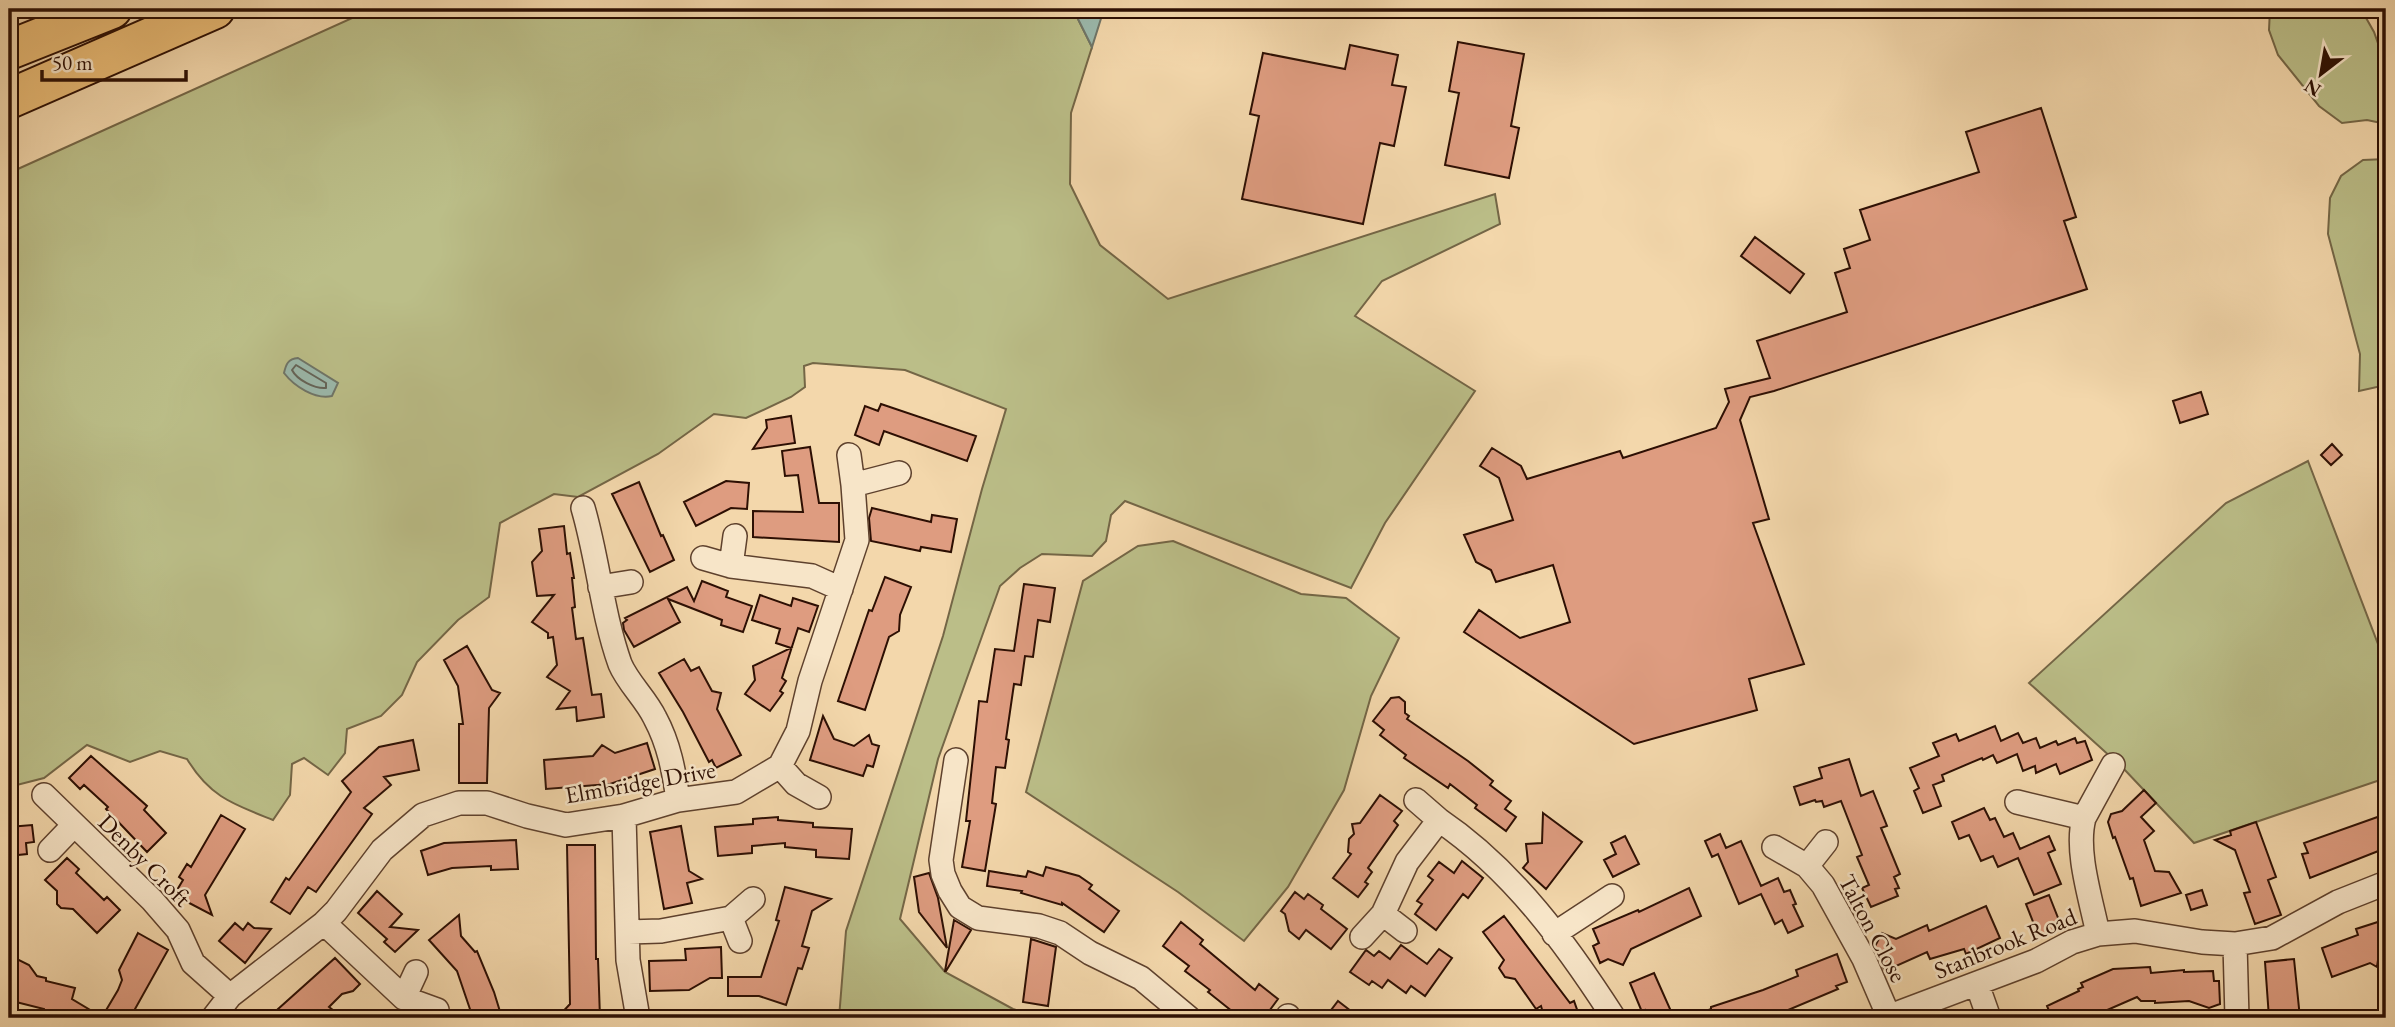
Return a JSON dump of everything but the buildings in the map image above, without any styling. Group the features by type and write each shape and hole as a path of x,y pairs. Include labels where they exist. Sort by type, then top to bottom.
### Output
{"highway":[{"path":"9,50 112,9"},
{"path":"9,99 215,9"}],"street":[{"path":"818,797 796,784 780,766 798,732 810,681 857,540 849,455"},
{"path":"853,485 899,473"},
{"path":"583,508 608,626 622,668 655,717 672,758 678,800"},
{"path":"731,566 735,536"},
{"path":"703,558 731,566 812,576 841,589"},
{"path":"600,587 631,582"},
{"path":"956,760 941,860 950,891 960,906 978,918 1039,926 1060,933 1090,953 1141,978 1189,1018"},
{"path":"2098,934 2080,832 2084,818 2113,765"},
{"name":"Elmbridge Drive","path":"213,1018 230,996 324,923 382,850 423,815 459,803 487,803 566,825 624,816 678,800 736,792 780,766"},
{"name":"Denby Croft","path":"44,795 152,900 178,930 193,962 230,996"},
{"path":"1416,800 1508,876 1590,980 1614,1018"},
{"path":"2017,802 2084,818"},
{"path":"624,816 628,960 638,1018"},
{"path":"1362,937 1383,914 1408,862 1439,820"},
{"name":"Denby Croft","path":"50,850 74,825"},
{"name":"Talton Close","path":"1807,866 1826,842"},
{"name":"Talton Close","path":"1774,847 1807,866 1823,885 1864,959 1887,1018"},
{"name":"Stanbrook Road","path":"1887,1018 2036,961 2072,942 2098,934 2135,931 2202,942 2235,944 2272,938 2338,902 2386,883"},
{"path":"1554,934 1612,896"},
{"path":"628,932 661,931 731,918 753,899"},
{"path":"1383,914 1405,931"},
{"path":"731,918 740,941"},
{"path":"324,923 404,998 437,1010"},
{"path":"2235,944 2237,1018"},
{"path":"404,998 416,972"},
{"path":"1977,984 1989,1018"}],"green space":[{"path":"372,9 1073,9 1092,47 1071,113 1070,184 1100,245 1168,299 1495,194 1500,224 1382,281 1355,316 1475,391 1385,523 1351,588 1125,501 1111,515 1106,541 1092,556 1042,554 1020,568 1000,586 938,759 900,919 945,972 1013,1009 1042,1018 954,1018 945,1011 941,1018 839,1018 846,931 943,636 1006,409 905,370 813,363 804,366 805,387 791,397 746,418 714,414 658,454 578,497 554,494 500,523 489,597 458,620 417,662 402,695 381,716 347,729 345,753 328,775 304,758 292,764 290,795 273,820 234,804 214,791 187,759 160,751 130,762 87,745 44,778 9,787 9,173"},
{"path":"2270,9 2361,9 2374,32 2386,66 2386,124 2367,120 2342,123 2319,106 2278,55 2269,30"},
{"path":"2386,159 2386,385 2359,391 2360,354 2328,234 2330,198 2341,176 2363,160"},
{"path":"2308,461 2386,665 2386,778 2194,843 2123,768 2029,683 2226,503"},
{"path":"1173,541 1301,594 1346,598 1399,638 1371,696 1344,790 1288,887 1244,941 1178,892 1026,792 1083,581 1138,546"}],"water":[{"path":"1073,9 1104,9 1092,47"},
{"path":"298,358 338,383 332,396 312,394 288,378 284,373 287,365"}]}
